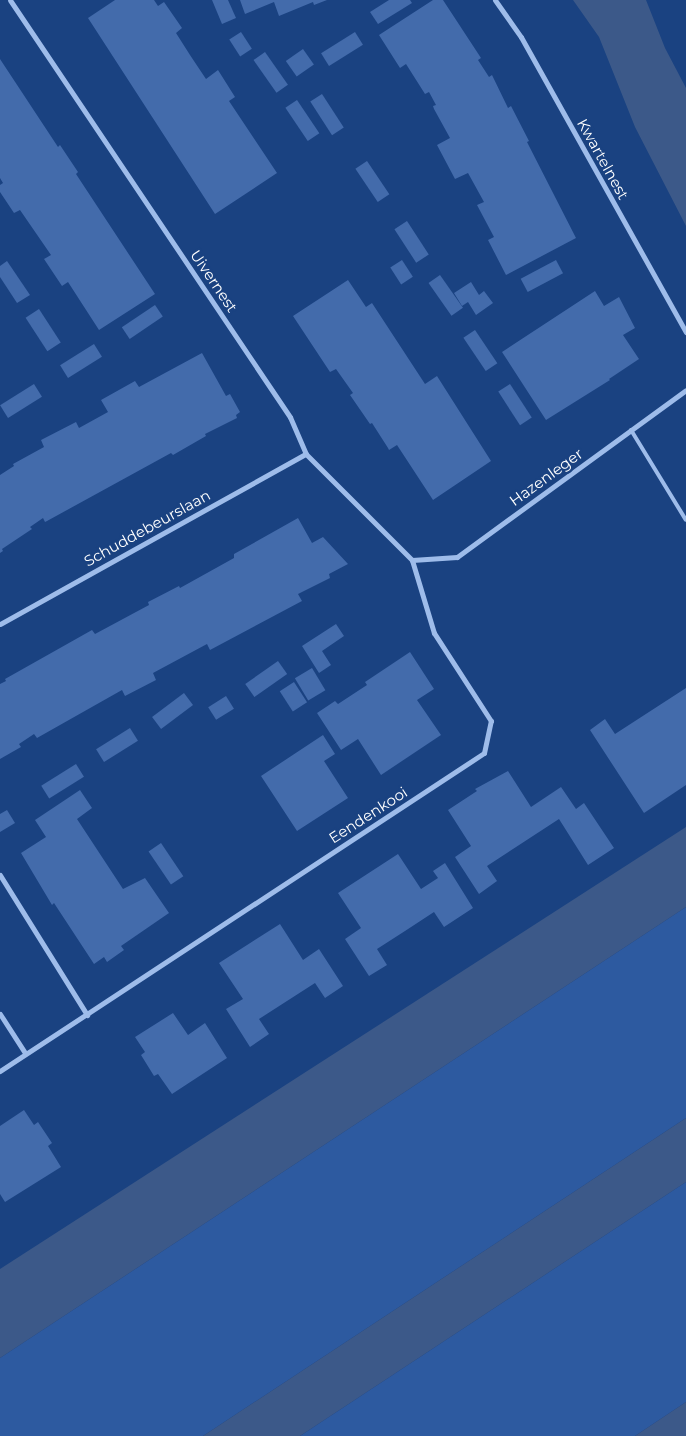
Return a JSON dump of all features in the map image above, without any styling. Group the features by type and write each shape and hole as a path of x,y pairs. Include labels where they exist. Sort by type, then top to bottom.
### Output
{"street":[{"name":"Uivernest","path":"10,0 290,417 306,454 412,560"},
{"name":"Kwartelnest","path":"495,0 521,37 686,332"},
{"name":"Hazenleger","path":"412,560 456,557 686,390"},
{"name":"Schuddebeurslaan","path":"0,624 306,454"},
{"name":"Eendenkooi","path":"0,1071 484,753 491,721 434,633 412,560"},
{"path":"0,875 86,1015"},
{"path":"0,1014 25,1054"}],"lane":[{"path":"631,430 686,520"}],"shaded area":[{"path":"573,0 646,0 665,48 686,88 686,226 635,127 599,37"},
{"path":"686,827 686,907 0,1358 0,1269"},
{"path":"686,907 686,1118 203,1436 0,1436 0,1358"},
{"path":"686,1118 686,1182 300,1436 203,1436"},
{"path":"686,1182 686,1402 635,1436 300,1436"},
{"path":"686,1402 686,1436 635,1436"}],"building":[{"path":"115,0 154,0 158,6 164,2 182,28 176,33 206,79 218,70 235,97 229,101 277,173 215,214 88,18"},
{"path":"212,0 228,0 236,18 222,24"},
{"path":"240,0 327,0 314,5 313,2 279,16 274,2 245,14"},
{"path":"389,0 410,0 412,3 378,24 370,12"},
{"path":"433,0 443,0 481,58 478,60 489,77 492,75 508,108 511,106 529,141 527,142 576,238 506,275 488,240 494,237 477,205 484,202 468,173 455,179 437,145 450,138 434,109 433,106 436,105 429,92 425,94 406,64 400,68 379,35"},
{"path":"241,32 252,49 240,56 229,40"},
{"path":"355,32 363,45 329,66 321,53"},
{"path":"303,49 314,65 297,77 286,61"},
{"path":"265,52 288,85 276,93 254,60"},
{"path":"0,59 58,147 60,145 78,172 76,174 155,294 99,330 68,282 62,286 44,259 51,255 20,210 14,213 0,192 0,185 3,183 0,178"},
{"path":"322,94 344,128 332,135 310,102"},
{"path":"297,100 319,133 308,141 285,108"},
{"path":"367,161 389,194 378,202 355,169"},
{"path":"407,221 429,255 416,263 394,229"},
{"path":"402,260 413,277 401,284 390,268"},
{"path":"556,260 563,273 528,292 521,279"},
{"path":"7,261 30,295 17,303 0,277 0,266"},
{"path":"440,275 463,308 451,316 429,283"},
{"path":"348,280 366,307 372,303 425,384 437,376 491,461 433,500 397,445 389,450 372,423 370,424 350,395 353,393 336,369 330,372 293,316"},
{"path":"471,282 479,295 484,291 493,303 476,315 468,302 462,306 454,293"},
{"path":"595,291 604,306 619,297 635,328 623,335 639,359 610,380 546,420 502,352"},
{"path":"155,305 163,317 130,339 122,327"},
{"path":"39,309 61,343 47,351 26,318"},
{"path":"475,330 497,363 486,371 463,338"},
{"path":"94,344 102,357 68,378 60,365"},
{"path":"202,353 226,396 230,394 240,412 236,415 237,418 205,434 206,436 173,455 171,453 47,521 45,522 43,518 30,527 32,529 2,549 3,551 0,553 0,475 14,466 13,464 44,447 41,440 76,422 79,428 108,412 101,400 135,381 139,387"},
{"path":"34,384 42,397 8,418 0,405"},
{"path":"510,384 532,418 520,425 498,392"},
{"path":"298,518 312,543 323,537 348,564 329,574 330,578 298,594 302,601 210,650 207,644 153,673 156,680 125,696 122,690 37,738 34,734 19,744 21,747 0,759 0,684 6,681 5,679 92,630 95,634 149,605 148,602 179,586 180,588 234,558 234,554"},
{"path":"336,624 344,636 322,651 331,665 319,673 302,646"},
{"path":"410,652 434,689 417,700 441,735 381,775 358,739 341,750 317,713 335,701 338,704 367,685 365,682"},
{"path":"278,661 287,674 254,697 245,684"},
{"path":"312,668 325,690 308,701 295,678"},
{"path":"294,682 307,702 293,711 280,691"},
{"path":"686,688 686,785 644,813 590,730 605,719 615,734"},
{"path":"184,693 193,705 161,729 152,717"},
{"path":"226,696 234,709 216,720 208,707"},
{"path":"130,728 138,741 104,762 96,749"},
{"path":"323,735 335,754 324,761 348,798 297,831 261,776"},
{"path":"76,764 84,777 49,798 41,786"},
{"path":"508,771 531,807 561,787 576,809 584,803 614,848 588,865 559,819 487,866 497,881 479,894 455,857 471,846 448,810 477,791 475,789"},
{"path":"80,790 92,808 77,819 123,889 145,878 169,913 121,946 124,950 107,962 104,957 94,964 54,903 52,905 21,853 46,837 35,820"},
{"path":"7,810 15,823 0,832 0,814"},
{"path":"161,843 183,876 171,885 149,851"},
{"path":"398,854 421,889 438,878 433,871 445,863 473,908 444,927 434,912 377,949 387,965 369,976 345,939 361,928 338,893"},
{"path":"280,924 303,960 319,949 343,986 325,998 315,983 259,1019 269,1034 250,1047 226,1009 243,999 219,963"},
{"path":"173,1013 188,1035 205,1023 227,1058 172,1094 158,1074 154,1076 141,1055 145,1052 135,1037"},
{"path":"24,1110 34,1125 38,1122 52,1143 48,1146 61,1167 5,1202 0,1194 0,1126"}]}
